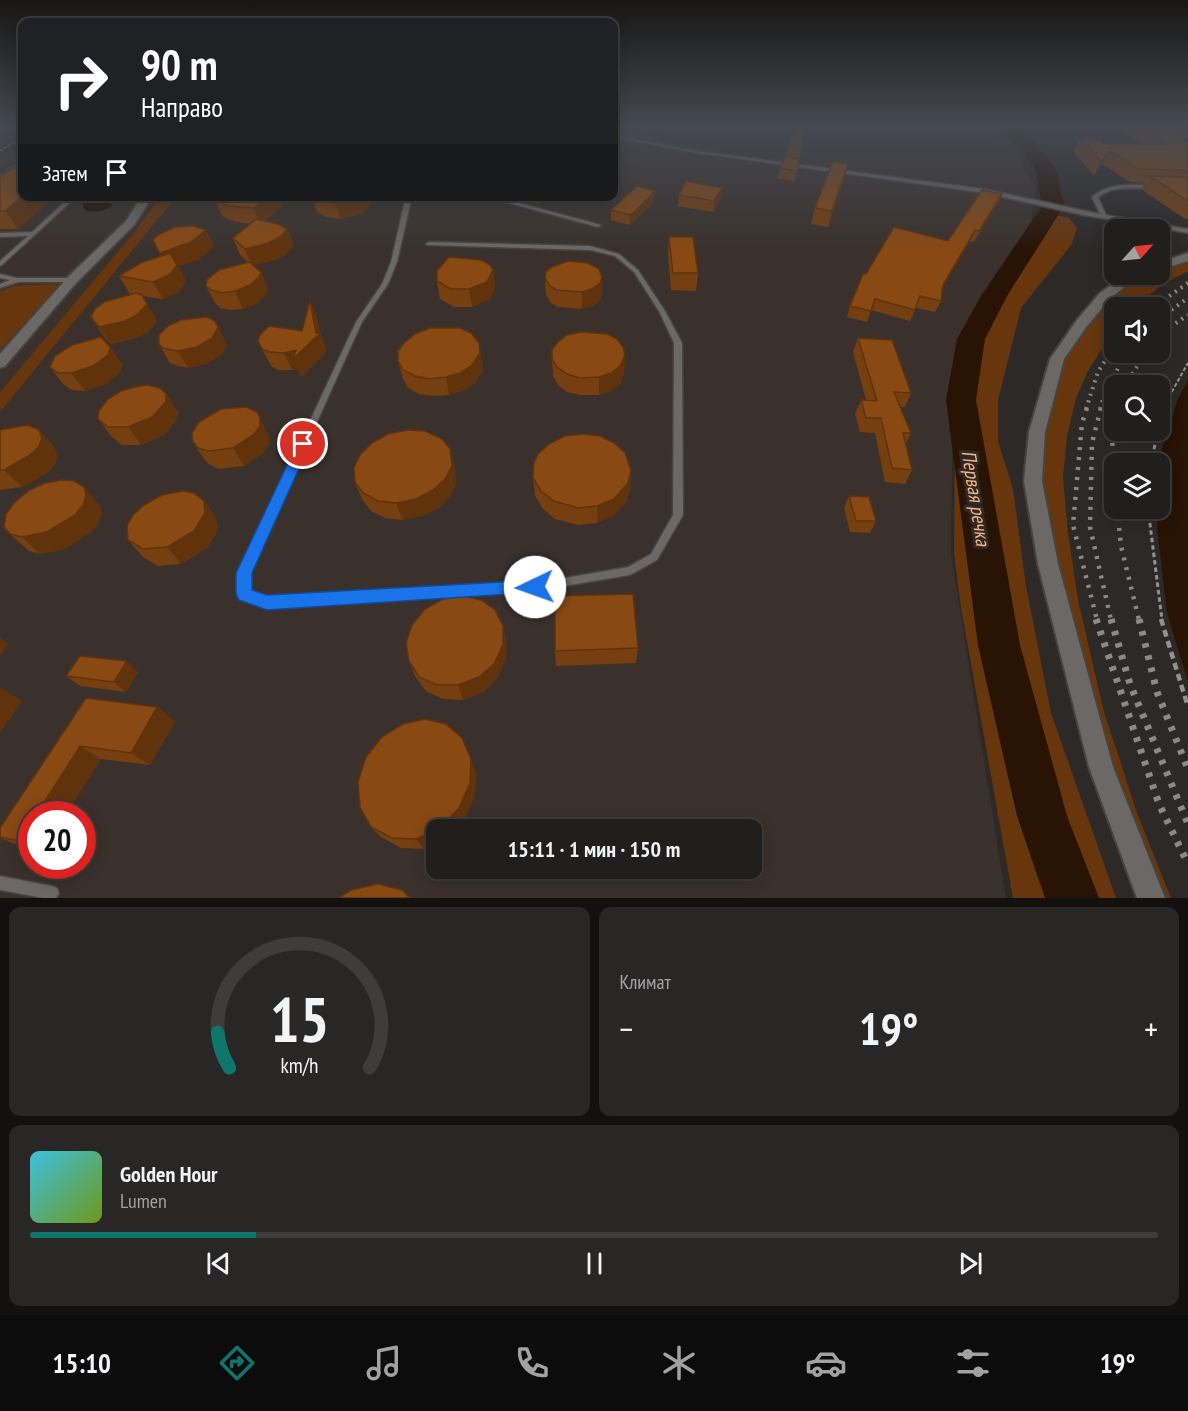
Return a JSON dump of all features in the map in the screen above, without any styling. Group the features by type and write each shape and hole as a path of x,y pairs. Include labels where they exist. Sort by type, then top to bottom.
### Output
{"street":[{"path":"0,363 72,280 130,223 145,201"},
{"path":"1170,262 1188,256"},
{"path":"1119,285 1104,297 1082,323 1057,358 1038,432 1033,481 1048,564 1101,767 1151,898"}],"lane":[{"path":"0,178 13,169"},
{"path":"822,169 984,191 1083,213 1188,231"},
{"path":"1104,217 1095,196 1100,191 1119,188 1165,187"},
{"path":"0,264 69,201"},
{"path":"408,201 394,262 385,284 359,322 244,573 244,594 267,603 535,587 630,572 654,557 678,515 678,343 662,311 636,271 617,255 590,248 429,244"},
{"path":"504,201 598,225"},
{"path":"0,235 32,234"},
{"path":"0,276 17,280 72,280"},
{"path":"0,286 17,280"},
{"path":"0,884 52,893"}],"path":[{"path":"1170,395 1188,363"},
{"path":"1149,519 1159,611 1188,706"}],"shaded area":[{"path":"0,169 18,169 18,201 618,201 618,169 1026,169 1036,189 1030,231 959,345 953,397 951,554 1006,898 0,898"},
{"path":"82,201 109,201 112,206 94,212 84,209"},
{"path":"157,201 173,201 0,412 0,392 133,234"},
{"path":"1044,214 1069,218 1077,228 1072,244 1021,308 998,400 998,441 1013,489 1026,586 1051,713 1116,898 1013,898 961,608 954,554 955,422 960,343 1021,255"},
{"path":"1188,259 1188,271 1170,281 1170,266"},
{"path":"55,284 58,286 0,350 0,291 13,286"},
{"path":"1162,285 1147,297 1113,297 1124,286"},
{"path":"1104,307 1104,346 1088,371 1076,398 1067,436 1063,477 1068,533 1078,600 1104,712 1137,813 1171,898 1156,898 1089,707 1038,475 1042,431 1062,361 1087,324"},
{"path":"1188,380 1188,682 1167,613 1157,527 1157,519 1170,519 1170,453 1161,453 1164,441 1170,441 1170,424 1178,399"}],"building":[{"path":"12,169 18,169 18,200 5,211 0,211 0,177"},
{"path":"830,169 846,169 832,211 815,208"},
{"path":"1138,169 1188,169 1188,170"},
{"path":"1149,176 1188,177 1188,201"},
{"path":"686,181 722,188 714,201 679,195"},
{"path":"637,186 655,191 631,215 611,210"},
{"path":"982,190 1002,194 979,231 975,230 943,285 941,301 920,296 915,310 875,299 871,311 850,306 863,274 866,274 894,227 948,241"},
{"path":"217,201 262,201 254,208 229,206"},
{"path":"321,201 344,201 335,203"},
{"path":"256,219 278,224 287,229 280,237 268,243 245,249 233,238"},
{"path":"193,226 206,230 191,242 160,253 153,240 158,235 175,227"},
{"path":"669,237 693,237 698,273 673,273"},
{"path":"170,253 177,265 169,275 153,282 119,276 141,263"},
{"path":"449,257 481,260 490,265 493,270 487,282 469,289 451,289 437,281 437,271"},
{"path":"568,261 588,263 599,269 602,277 600,283 582,292 557,290 550,286 545,278 546,272"},
{"path":"249,262 261,272 250,285 222,293 206,286 207,280 219,270"},
{"path":"136,293 142,295 147,304 137,315 125,321 99,327 91,317 95,309 104,302"},
{"path":"310,301 316,333 320,333 293,359 296,350 284,353 262,349 258,341 260,335 269,326 302,331"},
{"path":"207,317 215,321 218,327 212,338 197,347 178,351 163,348 159,344 159,335 168,326 181,320"},
{"path":"430,328 460,328 471,333 479,343 480,353 472,365 460,373 430,379 415,376 403,370 398,361 398,351 415,334"},
{"path":"581,332 607,334 617,339 625,355 620,366 611,373 599,377 580,378 567,374 557,367 552,359 552,350 567,335"},
{"path":"101,337 110,347 108,355 93,366 71,373 58,373 50,367 55,356 72,345"},
{"path":"858,338 892,340 911,393 894,392 911,433 903,433 912,470 892,468 881,418 866,418 861,400 877,401"},
{"path":"147,385 160,388 166,394 166,402 152,417 128,427 108,427 98,419 99,411 107,400 121,391"},
{"path":"246,407 257,412 260,426 254,434 233,448 208,451 198,448 193,442 192,433 199,422 221,409"},
{"path":"28,425 39,430 42,438 39,446 30,455 0,470 0,430"},
{"path":"408,430 425,431 442,439 450,449 452,466 445,479 433,490 416,499 396,503 378,501 363,493 355,482 354,468 360,455 372,443 388,434"},
{"path":"583,434 600,436 614,443 625,453 631,470 628,483 614,499 597,506 578,508 554,501 541,491 533,478 534,463 538,454 549,444 565,436"},
{"path":"62,480 74,481 84,487 86,495 83,505 75,515 47,532 22,537 10,534 4,527 6,514 14,503 30,490 45,483"},
{"path":"183,491 194,493 204,501 205,513 194,531 167,547 143,549 128,540 127,526 133,515 144,505 162,495"},
{"path":"849,496 869,497 876,521 856,521"},
{"path":"633,594 638,648 555,651 555,596"},
{"path":"462,596 481,600 495,610 503,626 503,644 495,663 479,677 458,685 437,685 419,677 409,661 406,643 412,625 425,609 443,599"},
{"path":"80,656 127,661 114,682 66,676"},
{"path":"86,698 157,707 131,753 80,746 45,801 18,801 18,841 0,837 0,828"},
{"path":"425,719 446,724 462,738 471,759 470,783 459,808 449,819 426,819 426,834 416,839 392,838 371,827 360,807 358,782 366,757 382,737 403,724"},
{"path":"378,884 402,890 410,898 339,898 351,890"}],"waterway":[{"name":"Первая речка","path":"1045,169 1053,206 994,296 971,339 961,400 999,645 1042,816 1072,898"}],"railway":[{"path":"1168,297 1188,283"},
{"path":"1170,311 1188,298"},
{"path":"1170,327 1188,315"},
{"path":"1086,409 1098,372 1104,362"},
{"path":"1100,409 1121,363"},
{"path":"1132,375 1139,363"},
{"path":"1087,408 1082,423 1073,525 1097,620"},
{"path":"1101,408 1092,443 1090,527 1111,620"},
{"path":"1112,441 1113,453"},
{"path":"1118,519 1121,546 1139,620"},
{"path":"1096,619 1159,804 1188,864"},
{"path":"1111,619 1130,684 1188,824"},
{"path":"1139,619 1157,692 1188,769"}],"route":[{"path":"303,444 244,573 244,594 267,603 430,591 535,587"}]}
